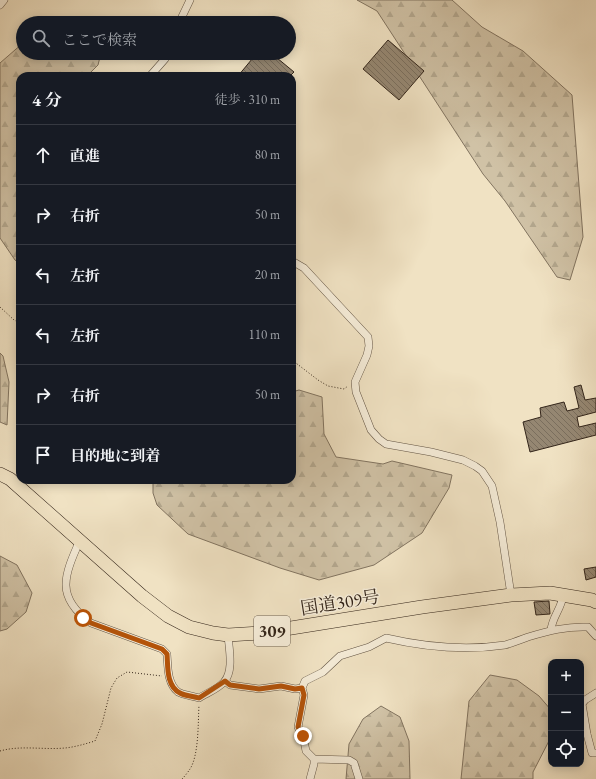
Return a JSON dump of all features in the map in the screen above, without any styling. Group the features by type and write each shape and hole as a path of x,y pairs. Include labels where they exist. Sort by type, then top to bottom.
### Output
{"highway":[{"name":"国道309号","path":"0,474 10,479 142,596 168,616 189,627 213,633 228,635 260,633 422,607 511,595 563,595 596,602"}],"street":[{"path":"0,5 4,0"},
{"path":"182,16 190,0"},
{"path":"154,72 164,60"},
{"path":"296,263 304,268 368,337 370,346 355,382 356,392 371,430 378,439 386,444 432,452 462,460 475,466 486,477 492,486 500,522 511,595"},
{"path":"80,540 70,562 65,585 66,595 83,618 91,623 162,649 167,654 169,677 173,686 179,693 199,698 225,681 228,674 230,659 228,635"},
{"path":"551,630 552,623 562,603 563,595"},
{"path":"310,779 314,760 306,751 303,736 298,727 304,695 302,688 305,681 323,672 340,656 369,647 386,638 412,644 449,648 481,647 506,644 568,626 588,627 596,636"},
{"path":"225,681 230,685 259,689 281,686 295,689 302,688"},
{"path":"596,693 585,700 582,704 592,753 596,753"},
{"path":"314,760 349,760 354,763 359,779"}],"path":[{"path":"0,307 16,321"},
{"path":"296,363 328,386 344,389 355,382"},
{"path":"0,751 10,748 65,748 95,741 102,724 111,688 117,678 127,672 169,677"},
{"path":"182,779 191,768 194,758 197,742 199,698"}],"green space":[{"path":"357,0 452,0 482,27 523,51 572,95 583,237 570,280 557,277 505,201 483,174 377,11"},
{"path":"16,49 16,60 99,60 98,65 91,72 16,72 16,261 0,238 0,63"},
{"path":"0,353 3,356 9,382 7,425 0,422"},
{"path":"299,390 322,397 324,434 336,457 383,464 392,461 452,475 449,488 422,533 374,565 319,580 280,568 188,534 157,505 153,493 153,484 296,484 296,391"},
{"path":"0,556 17,565 32,593 26,612 7,629 0,631"},
{"path":"490,675 517,680 539,696 548,706 548,743 533,772 533,779 461,779 469,701"},
{"path":"381,706 400,717 409,741 410,779 346,779 349,744 363,719"}],"building":[{"path":"388,40 424,71 399,100 363,69"},
{"path":"251,60 279,60 294,72 241,72"},
{"path":"581,385 585,400 596,398 596,412 577,417 579,427 596,423 596,435 530,452 523,422 541,417 540,408 564,402 567,411 579,408 574,387"},
{"path":"596,567 596,577 586,580 584,569"},
{"path":"549,601 550,614 536,615 534,602"}],"route":[{"path":"83,618 91,623 162,649 167,654 169,677 173,686 179,693 199,698 225,681 230,685 259,689 281,686 295,689 302,688 304,695 298,727 303,736"}]}
